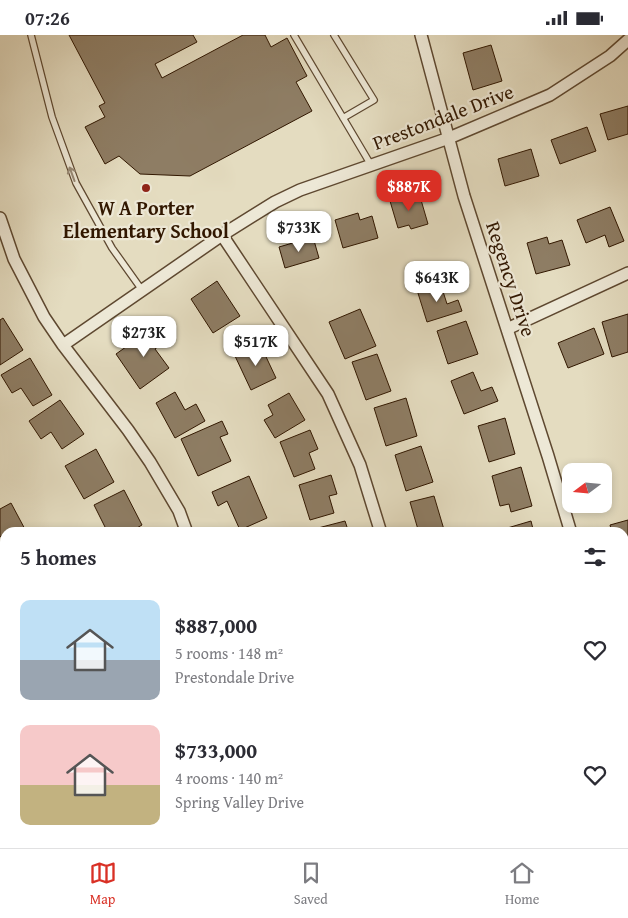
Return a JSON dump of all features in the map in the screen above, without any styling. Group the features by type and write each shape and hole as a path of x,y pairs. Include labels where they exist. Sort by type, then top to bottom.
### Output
{"street":[{"name":"Regency Drive","path":"422,35 464,196 569,527"},
{"name":"Prestondale Drive","path":"63,345 222,235 275,202 300,190 449,137 550,95 610,56 628,40"},
{"path":"0,218 14,259 44,317 150,461 179,511 185,527"},
{"path":"222,235 328,393 360,465 380,527"},
{"path":"507,329 628,273"}],"lane":[{"path":"31,35 52,117 76,183 112,248 142,290"},
{"path":"294,35 371,165"},
{"path":"334,35 374,100 343,118"}],"building":[{"path":"69,35 193,35 197,42 155,64 162,78 243,35 265,35 271,47 287,38 307,76 296,82 312,111 190,176 140,174 119,156 105,164 85,127 105,117 99,106 105,103"},
{"path":"491,45 502,81 473,90 463,53"},
{"path":"628,106 628,134 608,140 600,114"},
{"path":"587,127 596,151 560,164 551,140"},
{"path":"531,149 539,176 505,186 498,159"},
{"path":"419,193 428,224 411,229 409,225 398,228 390,201"},
{"path":"610,207 624,241 609,247 605,235 586,243 577,220"},
{"path":"358,213 360,220 372,216 378,238 343,248 335,220"},
{"path":"313,237 319,258 285,268 279,247"},
{"path":"547,237 549,244 562,240 570,265 536,274 527,243"},
{"path":"217,281 240,316 213,333 191,299"},
{"path":"440,282 447,304 458,300 462,311 427,322 417,290"},
{"path":"360,309 376,346 345,359 329,322"},
{"path":"628,314 628,352 612,357 602,322"},
{"path":"3,318 23,350 0,365 0,320"},
{"path":"466,321 478,354 448,364 437,331"},
{"path":"154,327 164,342 155,349 169,368 140,389 116,354"},
{"path":"594,328 604,354 568,368 558,343"},
{"path":"260,344 276,378 251,390 235,356"},
{"path":"377,354 391,391 366,400 352,362"},
{"path":"30,358 52,395 33,406 21,388 12,393 1,375"},
{"path":"473,372 481,391 492,387 498,401 464,414 451,381"},
{"path":"175,392 185,410 196,404 205,421 175,438 156,403"},
{"path":"289,393 305,420 275,438 264,420 273,415 268,405"},
{"path":"406,398 417,436 386,446 374,408"},
{"path":"60,400 84,434 62,449 51,432 41,439 29,421"},
{"path":"505,418 515,454 489,462 478,426"},
{"path":"222,421 228,434 220,437 231,461 198,476 181,439"},
{"path":"310,430 318,449 309,453 315,469 294,477 280,442"},
{"path":"421,446 433,482 406,491 395,455"},
{"path":"96,449 114,482 84,499 65,466"},
{"path":"521,467 532,506 511,512 509,504 500,506 492,476"},
{"path":"331,475 337,494 329,496 334,513 310,520 299,485"},
{"path":"249,476 267,518 247,527 239,527 227,501 218,506 212,492"},
{"path":"124,490 142,525 138,527 105,527 94,505"},
{"path":"434,496 443,527 417,527 410,502"},
{"path":"11,503 24,527 0,527 0,509"},
{"path":"628,520 628,527 610,527 610,525"},
{"path":"345,521 347,527 322,527"},
{"path":"531,521 532,527 511,527"}],"place":[{"name":"W A Porter Elementary School","path":"146,188"}]}
